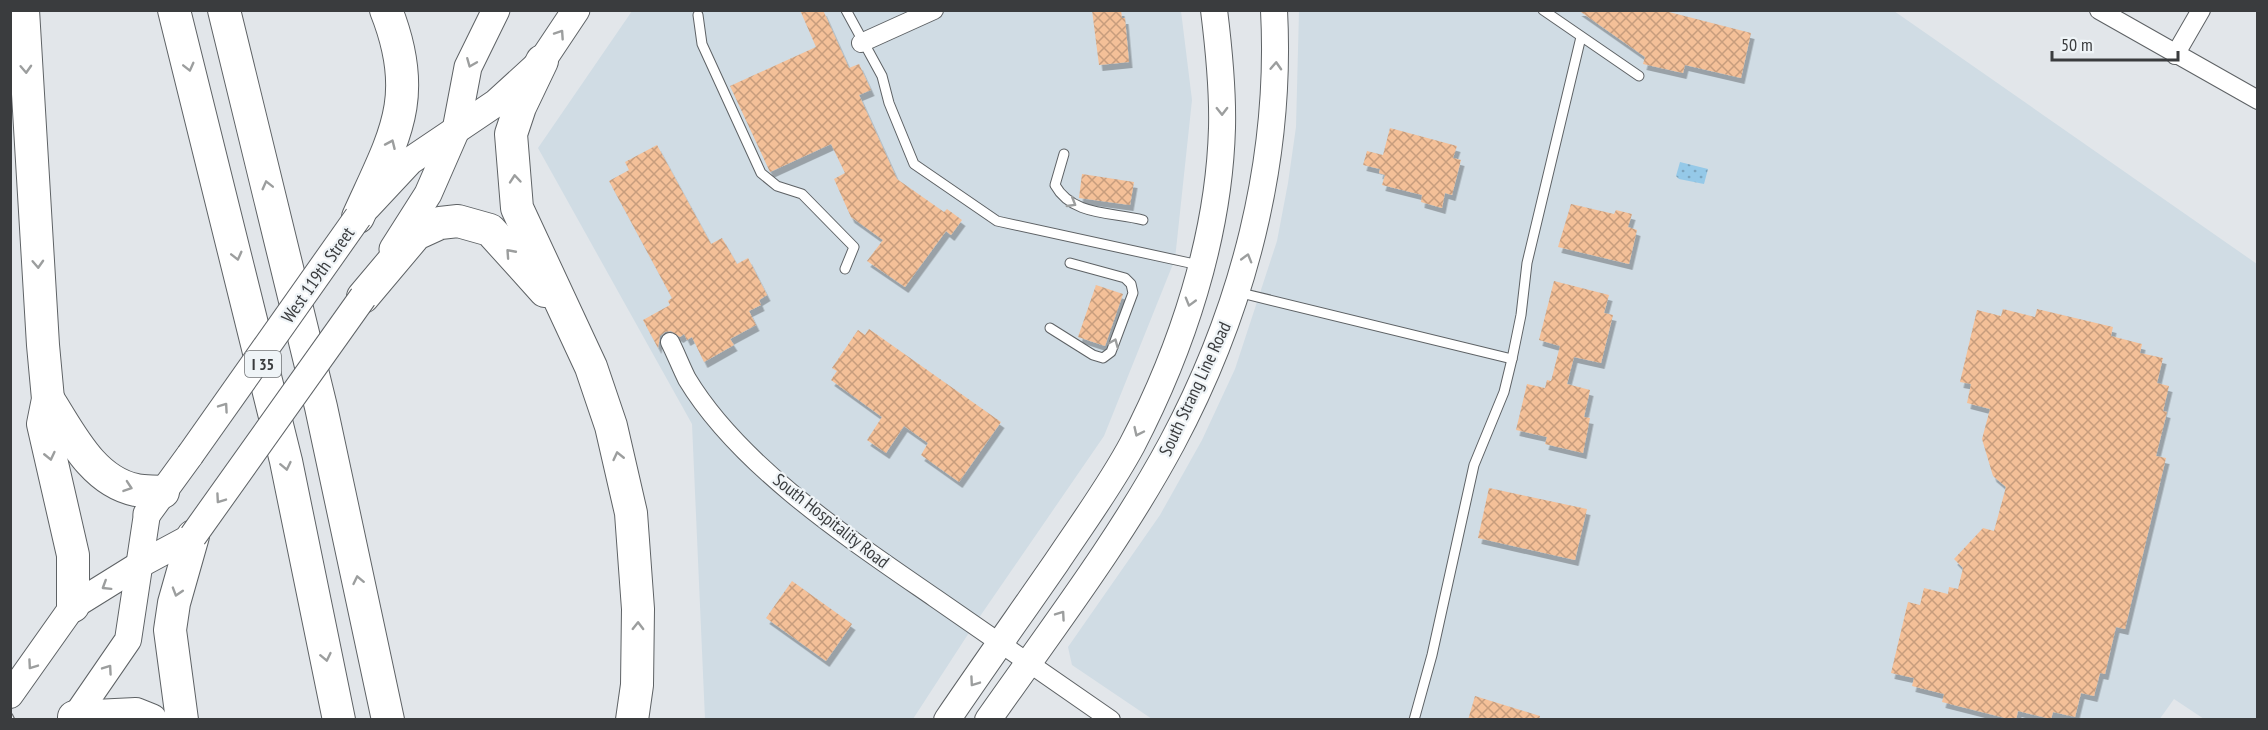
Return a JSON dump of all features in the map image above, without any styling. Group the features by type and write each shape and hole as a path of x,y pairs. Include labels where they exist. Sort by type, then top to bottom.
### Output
{"highway":[{"path":"23,10 48,399 43,424 73,555 73,606"},
{"name":"I 35","path":"174,10 286,461 339,720"},
{"name":"I 35","path":"224,10 321,407 388,720"},
{"path":"358,217 395,135 404,90 399,42 386,10"},
{"path":"542,61 520,107 511,134 518,208 594,377 611,426 631,513 638,609 637,685 632,720"},
{"path":"363,297 416,234 440,223 458,221 490,230 563,312"},
{"path":"48,399 75,441 101,473 112,481 136,490 155,503"},
{"path":"182,720 170,630 174,603 193,536"},
{"path":"74,718 136,714 151,720"}],"main road":[{"path":"10,695 73,606 139,565 193,536 363,297 428,194 456,130 468,67 496,10"},
{"name":"West 119th Street","path":"74,718 128,640 139,565 155,503 358,217 410,161 496,103 542,61 576,10"},
{"name":"South Strang Line Road","path":"947,720 1102,495 1132,445 1183,327 1201,265 1216,190 1222,129 1221,68 1214,10"},
{"name":"South Strang Line Road","path":"988,720 1131,513 1172,444 1222,335 1254,234 1272,128 1277,55 1274,10"}],"street":[{"path":"861,43 934,10"},
{"path":"2099,10 2258,100"},
{"path":"2175,55 2201,10"},
{"name":"South Hospitality Road","path":"670,342 687,378 705,404 788,491 1000,644 1111,720"}],"lane":[{"path":"846,10 861,43 882,76 889,103 914,164 997,221 1201,265"},
{"path":"1543,10 1639,76"},
{"path":"698,15 702,44 761,173 777,186 802,194 854,247 844,269"},
{"path":"1414,720 1432,655 1474,465 1504,392 1521,315 1527,263 1581,37"},
{"path":"1064,154 1055,185 1062,197 1080,208 1143,220"},
{"path":"1050,328 1093,355 1103,358 1111,352 1133,293 1131,284 1125,278 1070,263"},
{"path":"1237,292 1512,358"}],"shaded area":[{"path":"632,11 1181,11 1192,100 1175,259 1104,436 974,625 913,719 705,719 692,424 538,148"},
{"path":"1299,11 1894,11 2257,264 2257,719 2204,719 2174,699 2159,720 1152,719 1072,665 1068,647 1160,515 1202,440 1235,369 1277,241 1288,183 1296,127"},
{"path":"1680,162 1708,169 1704,184 1679,179 1676,176"}],"building":[{"path":"800,10 823,10 849,68 859,64 871,90 859,95 897,179 944,212 947,209 962,220 951,235 946,231 905,287 867,261 883,240 851,217 834,179 845,173 831,144 770,172 730,86 816,47"},
{"path":"1092,10 1121,10 1122,18 1125,18 1129,62 1099,65"},
{"path":"1578,10 1661,10 1751,33 1741,78 1685,65 1683,73 1643,64 1645,57"},
{"path":"1390,128 1457,146 1453,158 1461,160 1452,195 1445,193 1442,208 1421,202 1422,195 1382,185 1385,175 1379,173 1380,169 1363,165 1367,151 1383,155"},
{"path":"657,145 711,244 722,238 737,264 748,258 767,295 759,300 761,305 749,311 756,325 730,339 734,345 704,362 692,337 687,340 684,334 680,337 671,331 665,332 660,336 658,348 643,320 670,305 668,301 672,298 609,181 629,170 625,162"},
{"path":"1082,174 1134,182 1130,205 1079,198"},
{"path":"1571,204 1614,214 1616,210 1632,214 1628,227 1637,230 1629,264 1558,247"},
{"path":"1554,281 1609,295 1604,313 1613,315 1601,363 1574,357 1567,384 1590,390 1584,417 1590,418 1583,453 1545,444 1547,437 1516,430 1527,384 1545,388 1547,380 1551,381 1560,346 1539,340"},
{"path":"1096,285 1123,294 1105,346 1078,337"},
{"path":"2003,309 2035,317 2037,309 2113,327 2111,336 2142,344 2140,353 2163,358 2157,383 2169,386 2163,411 2167,412 2156,456 2166,458 2125,629 2116,627 2105,674 2100,673 2094,696 2081,693 2075,717 2053,712 2051,719 2018,711 2016,720 2013,720 1942,702 1944,694 1912,686 1914,678 1891,673 1908,602 1920,605 1924,588 1948,594 1949,587 1958,589 1963,568 1954,559 1983,528 1994,531 2006,487 1993,476 1982,439 1990,409 1967,403 1971,384 1960,382 1977,310 2001,316"},
{"path":"869,329 1001,422 959,482 921,455 928,443 904,426 886,453 867,440 882,417 831,380 837,371 832,368 858,330 865,335"},
{"path":"1489,488 1587,509 1575,560 1478,538"},
{"path":"792,581 852,624 826,661 766,618"},
{"path":"1475,696 1540,716 1539,720 1468,720"}],"railway":[{"path":"10,716 12,720"}]}
